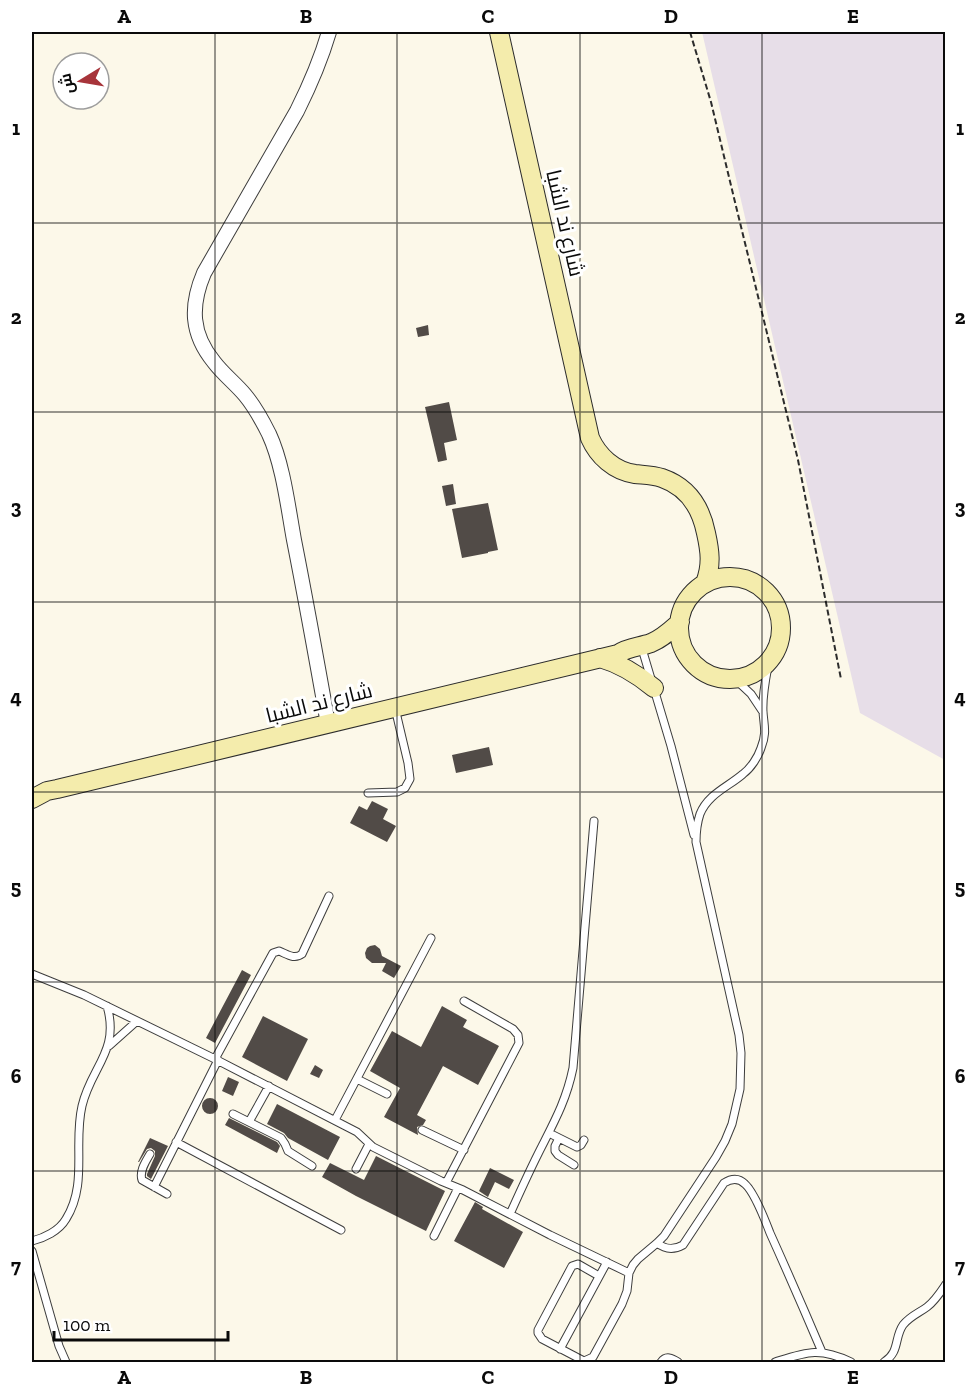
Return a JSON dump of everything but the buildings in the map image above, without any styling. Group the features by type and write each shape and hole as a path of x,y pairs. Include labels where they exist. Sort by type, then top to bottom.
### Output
{"main road":[{"name":"شارع ند الشبا","path":"499,32 588,432 595,449 610,464 626,472 669,481 684,490 695,503 703,518 710,551 710,567 705,583"},
{"name":"شارع ند الشبا","path":"587,424 601,446 612,457 627,466 668,473 689,486 704,507 722,558 737,577"},
{"path":"737,577 752,582 765,591 775,603 782,626 780,641 764,667 750,675 735,679 719,678 704,672 687,656 681,639 681,614 688,599 705,583 721,578 737,577"},
{"name":"شارع ند الشبا","path":"32,799 47,791 609,656 658,639 680,621"},
{"name":"شارع ند الشبا","path":"609,656 665,649 687,656"},
{"path":"609,656 654,688"}],"street":[{"path":"328,724 285,488 273,446 259,415 244,394 205,351 198,336 195,304 204,273 309,88 329,32"}],"lane":[{"path":"599,1276 578,1264 572,1266 538,1329 539,1336 545,1341 580,1360 587,1360 593,1356 625,1298 629,1273 638,1259 664,1236 716,1157 732,1124 740,1089 739,1035 696,842 643,652"},
{"path":"696,842 699,816 707,802 717,792 746,773 764,739 766,729 763,712 769,661"},
{"path":"735,679 751,694 763,712"},
{"path":"368,793 397,792 405,788 410,779 395,708"},
{"path":"510,1214 564,1102 573,1068 594,821"},
{"path":"154,1187 216,1060 273,953 279,951 293,957 302,954 330,896"},
{"path":"335,1120 431,938"},
{"path":"32,974 84,995 268,1086 357,1132 369,1144 629,1273"},
{"path":"446,1183 519,1043 518,1035 513,1029 464,1001"},
{"path":"32,1241 60,1227 75,1198 82,1106 86,1092 109,1046 111,1026 107,1006"},
{"path":"109,1046 137,1021"},
{"path":"357,1079 387,1094"},
{"path":"249,1122 268,1086"},
{"path":"233,1114 281,1138 288,1152 312,1166"},
{"path":"422,1130 464,1150"},
{"path":"549,1133 577,1147 584,1140"},
{"path":"559,1138 555,1151 574,1165"},
{"path":"176,1142 341,1230"},
{"path":"356,1169 369,1144"},
{"path":"150,1154 141,1176 144,1181 167,1194"},
{"path":"657,1243 673,1249 683,1245 724,1183 729,1180 740,1180 748,1187 763,1217 822,1352"},
{"path":"434,1236 458,1188"},
{"path":"32,1251 59,1346 66,1362"},
{"path":"560,1349 607,1262"},
{"path":"884,1362 892,1356 903,1325 913,1315 932,1303 945,1284"},
{"path":"775,1362 804,1353 822,1352 851,1362"},
{"path":"662,1362 669,1358 678,1362"}],"path":[{"path":"690,32 711,102 798,460 841,679"}],"shaded area":[{"path":"702,32 945,32 945,760 860,713"}]}
